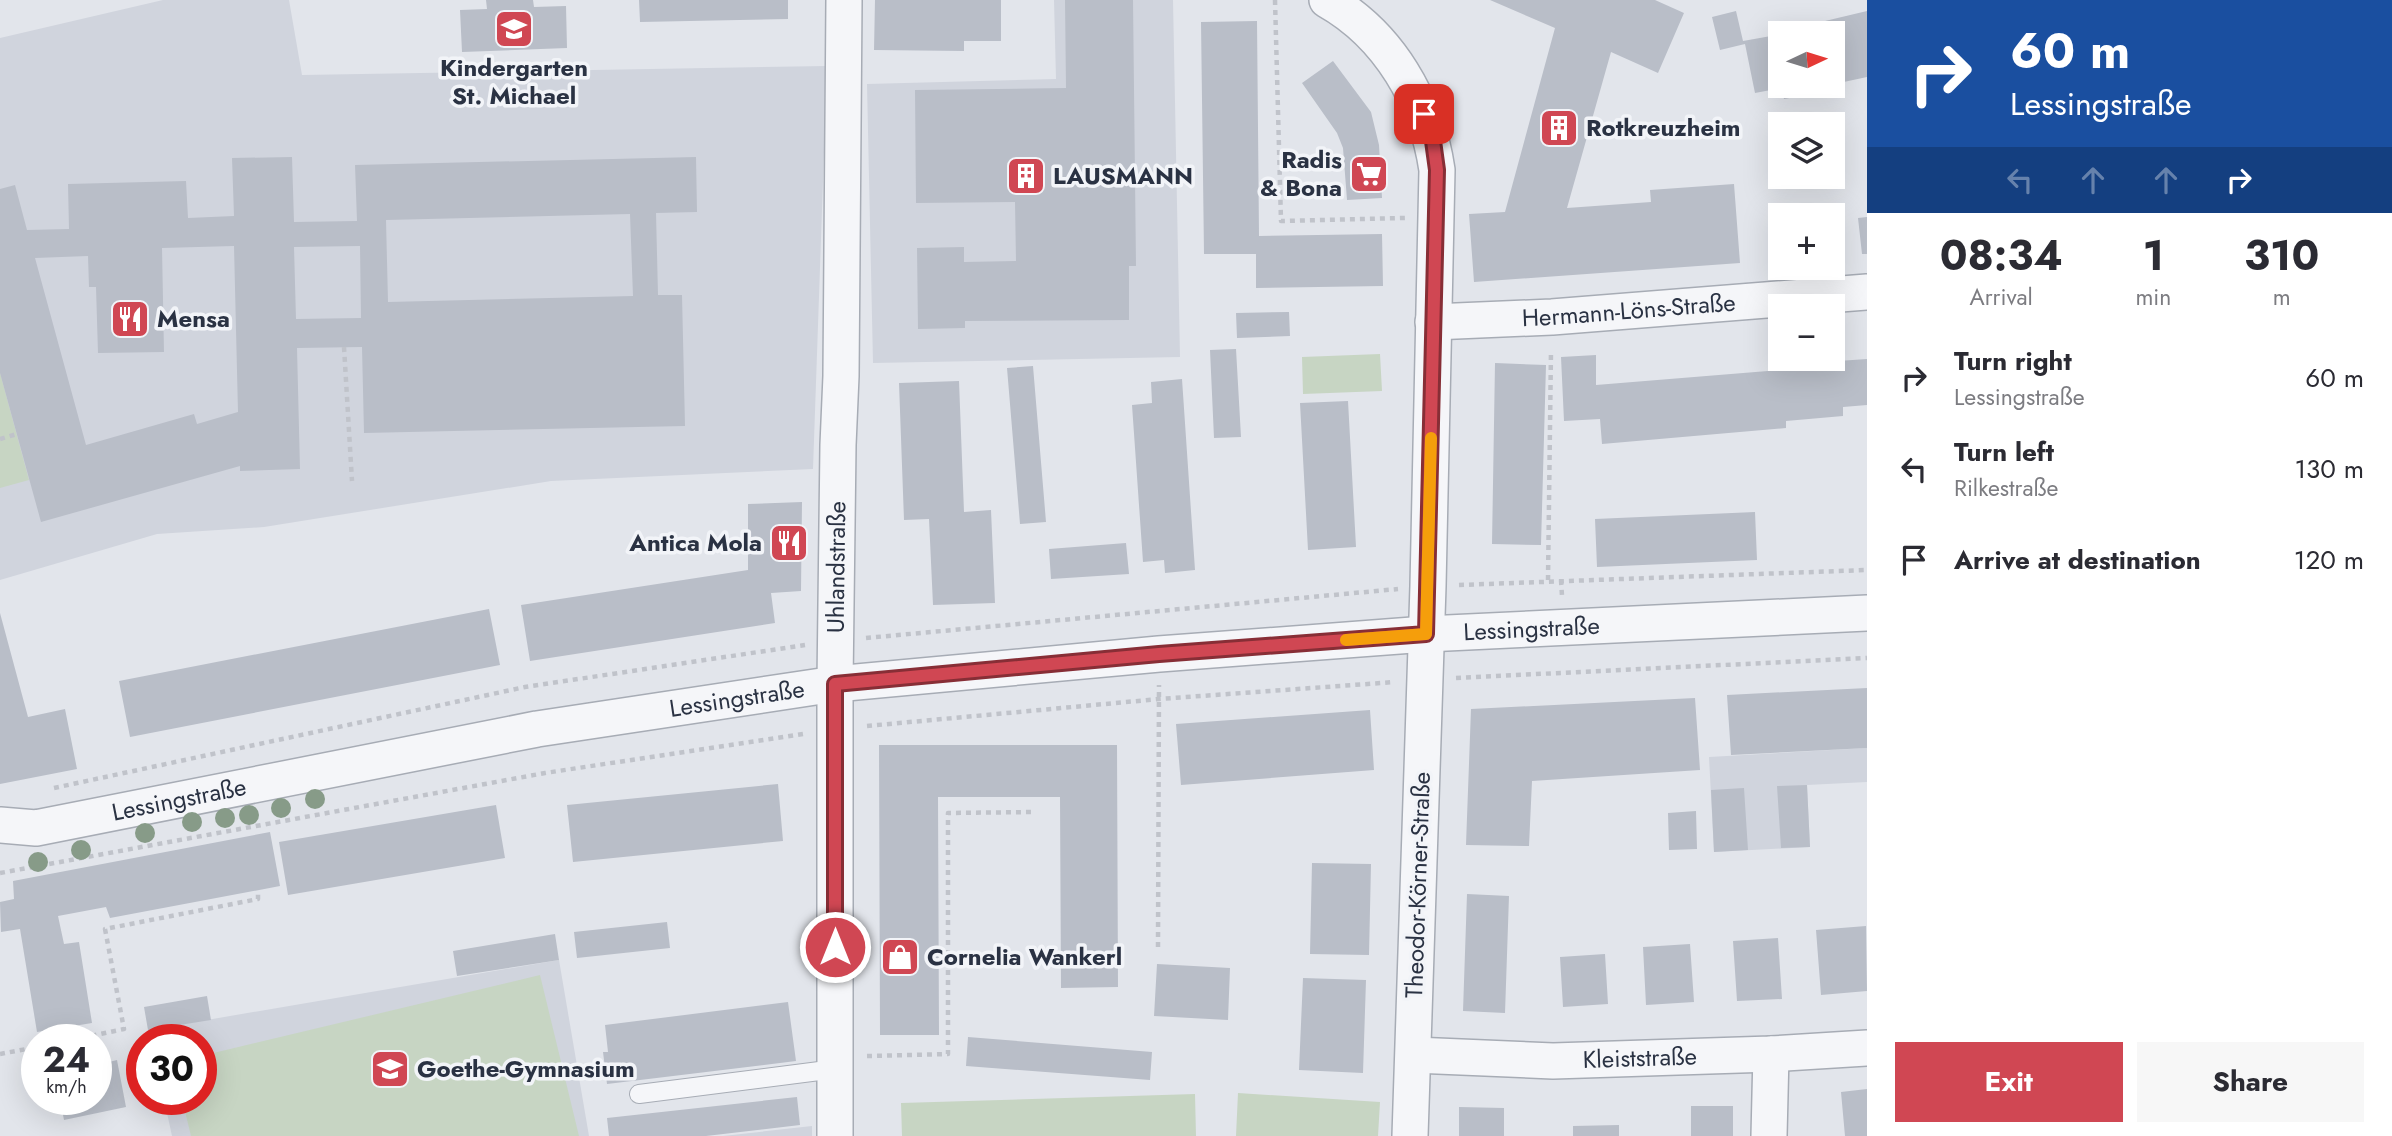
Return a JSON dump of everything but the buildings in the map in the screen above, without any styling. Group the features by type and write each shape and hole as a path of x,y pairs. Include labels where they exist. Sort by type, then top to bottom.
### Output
{"street":[{"name":"Uhlandstraße","path":"835,1136 835,684 844,0"},
{"name":"Theodor-Körner-Straße","path":"1327,0 1349,12 1376,39 1401,71 1424,114 1433,141 1437,170 1425,680 1410,1136"},
{"name":"Hermann-Löns-Straße","path":"1433,322 1552,317 1867,292"},
{"name":"Lessingstraße","path":"0,846 36,828 537,729 835,684 1159,654 1426,634 1867,613"},
{"name":"Lessingstraße","path":"0,825 36,828"},
{"name":"Kleiststraße","path":"1413,1055 1553,1061 1867,1048"},
{"path":"1769,1136 1771,1054"}],"lane":[{"path":"639,1094 835,1063"}],"path":[{"path":"1275,0 1281,221 1437,217"},
{"path":"1548,580 1552,317"},
{"path":"344,347 352,481"},
{"path":"0,439 17,434"},
{"path":"1158,947 1159,654"},
{"path":"0,873 545,773 835,729 1159,699 1425,680 1867,658"},
{"path":"835,1063 948,1054 948,813 1035,812"},
{"path":"112,1032 124,1029 105,929 257,899 258,890"},
{"path":"160,910 161,918"},
{"path":"0,1054 21,1050"}],"shaded area":[{"path":"163,0 289,0 302,75 827,66 813,469 551,481 264,527 157,534 0,580 0,38"},
{"path":"1054,0 1173,0 1180,357 873,363 867,84 1056,79"},
{"path":"1867,748 1867,782 1807,785 1810,847 1714,852 1709,757"},
{"name":"Goethe-Gymnasium","path":"559,960 589,1136 172,1136 167,1115 217,1115 217,1024 183,1024"},
{"path":"812,1126 812,1136 723,1136"}],"green space":[{"path":"1380,354 1382,391 1303,394 1302,357"},
{"path":"0,373 29,480 0,488"},
{"name":"Goethe-Gymnasium","path":"540,975 579,1136 191,1136 186,1115 217,1115 217,1052"},
{"path":"1238,1093 1380,1102 1378,1136 1236,1136"},
{"path":"1195,1094 1196,1136 902,1136 901,1103"}],"slow traffic":[{"path":"1346,640 1426,634 1431,438"}],"place":[{"name":"Kindergarten St. Michael","path":"514,29"},
{"name":"Rotkreuzheim","path":"1559,128"},
{"name":"Radis & Bona","path":"1369,174"},
{"name":"LAUSMANN","path":"1026,176"},
{"name":"Mensa","path":"130,319"},
{"name":"Antica Mola","path":"789,543"},
{"name":"Cornelia Wankerl","path":"900,957"},
{"name":"Goethe-Gymnasium","path":"390,1069"}],"route":[{"path":"835,947 835,684 1159,654 1426,634 1437,170 1433,141 1424,114"}]}
